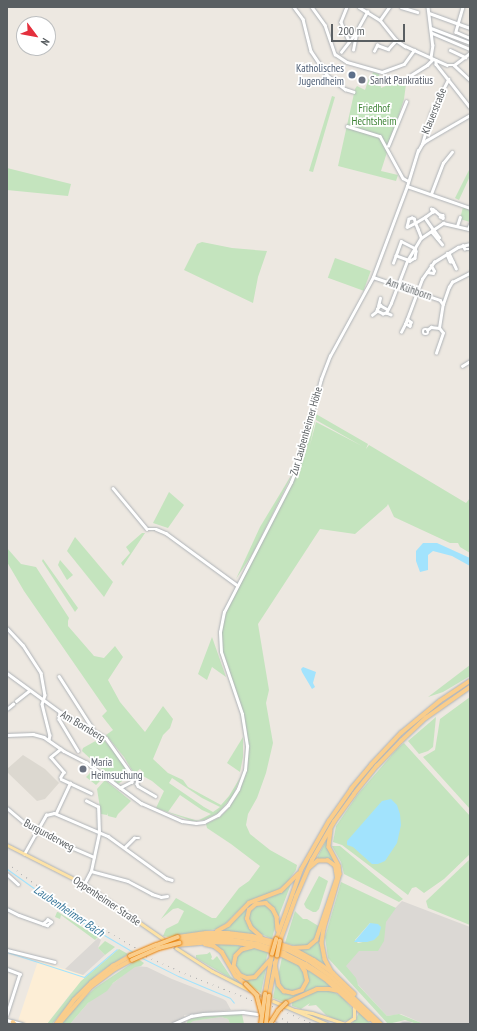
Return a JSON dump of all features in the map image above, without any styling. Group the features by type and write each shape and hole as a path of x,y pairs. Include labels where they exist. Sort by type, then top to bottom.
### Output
{"highway":[{"path":"262,1024 262,1014 271,959 278,932 302,870 329,821 351,789 401,733 440,701 470,681"},
{"path":"266,1024 269,996 280,941 296,897 308,870 334,822 363,782 405,737 426,718 470,687"},
{"path":"333,973 325,958 322,943 324,929 340,874 339,866 329,842 334,822"},
{"path":"292,948 306,948 316,941 337,878 335,866 326,860 316,862 308,870"},
{"path":"56,1024 74,1000 102,974 131,958 158,946 214,932 228,925 249,903 281,891 302,870"},
{"path":"264,938 252,930 247,919 249,910 256,904 266,904 273,909 277,917 278,932"},
{"path":"214,932 234,933 264,938 292,948 314,960 333,973 352,991 381,1024"},
{"path":"158,946 179,941 219,936 241,937 268,943 296,953 319,967 366,1008"},
{"path":"179,941 227,939 258,944 284,953 306,964 329,979 376,1024"},
{"path":"179,941 200,943 232,943 255,946 282,955 299,963 320,976 376,1024"},
{"path":"200,943 214,946 222,952 234,974 257,995 262,1014"},
{"path":"255,946 242,950 236,956 235,969 240,975 247,978 255,976 271,959"},
{"path":"59,1024 78,1000 95,984 131,958"},
{"path":"275,963 279,985 284,991 293,993 301,991 306,981 305,972 299,963"},
{"path":"273,1024 278,1011 286,1003 317,989 329,988 340,992"}],"main road":[{"name":"Oppenheimer Straße","path":"7,845 23,855 84,884 163,939"},
{"path":"176,948 212,971 249,990"},
{"path":"273,1001 327,1024"},
{"path":"295,1010 312,1013 345,1024 354,1018 354,1006"},
{"path":"402,1024 409,1024"}],"street":[{"path":"294,7 303,19 311,51 327,75 345,89 354,92"},
{"path":"312,7 325,25 337,56 362,67 382,72 404,64 414,50"},
{"path":"347,7 341,22 341,27 349,41"},
{"path":"360,7 380,20 396,40 449,66 454,65 470,53"},
{"path":"380,20 389,7"},
{"path":"401,7 417,12"},
{"path":"428,7 432,33 433,59 470,107"},
{"path":"463,7 456,32 470,38"},
{"path":"341,52 356,33 367,12"},
{"path":"429,13 470,28"},
{"path":"431,28 470,43"},
{"path":"353,50 356,33"},
{"path":"432,33 470,49"},
{"path":"374,51 377,45 388,49 396,40"},
{"path":"450,50 465,57"},
{"path":"411,75 428,65 433,59"},
{"path":"454,65 470,80"},
{"name":"Klauerstraße","path":"422,144 431,113 448,79"},
{"path":"387,147 406,102"},
{"path":"422,144 470,115"},
{"path":"347,126 377,134 384,141 403,178 408,181"},
{"name":"Zur Laubenheimer Höhe","path":"120,788 151,808 182,821 196,823 210,820 223,810 238,789 245,770 247,746 242,714 222,657 219,638 224,612 291,482 298,465 321,379 330,356 373,277 422,144"},
{"path":"430,194 443,163 452,152"},
{"path":"407,186 470,208"},
{"path":"421,238 415,223 433,212 444,216 443,223"},
{"path":"457,226 460,217"},
{"path":"426,219 433,230 432,232 442,244"},
{"path":"386,312 407,261 421,238 443,223 468,229 470,224"},
{"path":"393,264 401,241 415,248"},
{"path":"401,332 431,266 437,259 447,253 462,245 470,244"},
{"path":"462,245 465,249 470,249"},
{"path":"396,256 410,261 415,258 415,248"},
{"path":"447,253 449,253 456,268"},
{"path":"427,272 433,273 434,271 431,266"},
{"path":"439,328 443,304 452,282 470,273"},
{"name":"Am Kühborn","path":"373,277 440,300 443,304"},
{"path":"372,315 377,311 380,298"},
{"path":"378,306 380,305 387,308 386,312"},
{"path":"377,311 382,314 386,312 391,315"},
{"path":"427,330 431,327 439,328 443,333 436,353"},
{"path":"462,366 470,361"},
{"path":"113,488 147,527 147,529 156,529 166,533 237,585"},
{"path":"7,628 23,645 40,670 45,695 42,705 50,735 49,740"},
{"name":"Am Bornberg","path":"7,673 29,691 60,712 108,740 133,775 139,775 136,784 155,796"},
{"path":"59,676 93,730"},
{"path":"16,701 29,691"},
{"path":"7,709 12,704"},
{"path":"60,712 59,719 78,751"},
{"path":"7,735 37,734 49,740 60,749 86,762 120,788 132,782 133,775"},
{"path":"60,749 51,757 64,772 61,778 91,792"},
{"path":"56,813 70,783"},
{"path":"84,884 91,871 99,833 98,807 86,801"},
{"name":"Burgunderweg","path":"7,808 18,819 37,830 94,857"},
{"path":"23,855 46,815 56,813 108,836 166,878 172,880"},
{"path":"125,847 134,838 139,838"},
{"path":"91,871 128,881 152,894 161,897 167,896"},
{"path":"7,874 18,884"},
{"path":"7,909 43,924"},
{"path":"7,950 55,962"},
{"path":"7,969 20,973 7,1015"},
{"path":"173,1024 191,1016 203,1014 244,1012 257,1014"},
{"path":"7,1020 22,1024"}],"shaded area":[{"path":"23,755 45,769 59,783 45,799 37,801 7,772 7,769"},
{"path":"402,901 470,927 470,1024 424,1024 401,1014 387,1016 340,965"},
{"path":"98,938 101,940 98,948 105,955 83,975 65,969"},
{"path":"38,961 87,976 70,994 47,1024 29,1024 18,1021"},
{"path":"135,966 147,967 172,979 223,999 226,1001 231,1010 184,1015 186,1024 175,1024 174,1022 169,1024 70,1024 88,1003"},
{"path":"221,1017 228,1019 230,1024 189,1024 192,1021"}],"green space":[{"name":"Friedhof Hechtsheim","path":"373,72 379,74 381,88 407,77 404,99 381,171 398,175 396,181 338,166 355,89 357,86 365,90 370,75 371,78"},
{"path":"332,96 335,97 313,172 309,171"},
{"path":"7,168 71,184 68,196 7,190"},
{"path":"470,168 470,176 459,200 455,198"},
{"path":"463,207 470,210 470,222 460,219"},
{"path":"202,242 232,248 267,251 258,277 253,303 184,270 197,244"},
{"path":"335,258 371,271 364,291 328,278"},
{"path":"313,413 315,421 310,445 316,422 362,446 316,420 316,414 368,444 366,449 369,445 466,503 470,498 470,553 460,547 458,543 450,543 394,517 388,504 355,534 320,529 258,624 269,690 266,703 273,743 266,773 257,798 248,814 246,825 250,834 270,850 297,865 296,870 285,885 275,891 252,900 217,929 168,937 163,936 166,929 178,923 184,911 178,908 173,909 161,919 176,898 212,918 216,918 239,888 249,881 260,866 207,828 206,824 220,817 228,809 238,794 247,771 247,731 221,650 221,634 227,608 298,471"},
{"path":"295,469 253,553 236,579 260,527"},
{"path":"169,492 184,505 168,528 153,523"},
{"path":"142,533 145,533 123,566 121,563 130,553 126,547"},
{"path":"75,537 113,582 104,597 67,551"},
{"path":"7,548 21,564 36,567 69,618 68,626 94,656 104,658 115,646 123,657 108,680 120,702 145,732 163,706 173,719 170,728 163,735 153,759 168,773 183,780 188,787 221,805 229,796 241,776 233,796 218,813 204,820 192,821 156,808 164,791 143,776 143,772 140,769 135,773 133,772 124,757 106,735 113,730 102,716 107,711 24,591 7,562","holes":["172,778 202,798 220,807 213,812 204,807 169,783","180,795 202,810 211,814 199,820 195,820 168,812"]},
{"path":"43,559 78,608 75,612 42,561"},
{"path":"60,560 73,575 67,580 58,565"},
{"path":"212,637 226,677 212,667 207,680 198,674"},
{"path":"470,665 470,676 443,692 428,697"},
{"path":"470,697 470,809 423,757 435,750 440,719"},
{"path":"436,717 433,747 428,751 419,754 408,741"},
{"path":"243,737 243,757 240,772 227,763"},
{"path":"99,739 104,740 132,774 118,784 82,751 83,748"},
{"path":"404,743 470,816 470,854 444,879 424,893 416,887 412,888 408,895 342,845 333,842 336,826 358,794"},
{"path":"92,769 103,778 96,785 86,777"},
{"path":"105,780 131,801 116,818 108,816 107,813 107,815 101,814 97,789"},
{"path":"328,837 328,846 337,868 332,862 323,859 315,862"},
{"path":"332,846 340,846 403,899 399,902 344,874 341,862"},
{"path":"470,859 470,925 428,908 426,901"},
{"path":"338,871 339,873 321,938 327,967 299,950 310,947 318,940"},
{"path":"319,876 328,881 319,909 316,912 313,912 306,908 304,904"},
{"path":"341,882 396,908 386,922 384,941 378,951 359,951 346,966 356,978 358,985 387,1016 399,1014 424,1024 417,1024 405,1020 388,1024 328,958 325,937","holes":["370,923 374,940 358,943 355,940"]},
{"path":"291,884 278,918 274,908 270,904 264,901 255,902 285,889"},
{"path":"252,903 246,911 246,922 255,934 222,931 228,927"},
{"path":"263,904 270,907 275,916 276,923 272,939 257,932 251,926 248,917 254,906"},
{"path":"295,911 303,919 307,919 320,927 314,942 309,946 300,947 285,943"},
{"path":"57,912 98,937 95,940 61,915 60,919 55,917"},
{"path":"105,941 115,947 105,955 98,948"},
{"path":"212,944 247,946 235,955 233,967 241,977 258,976 266,968 261,993 239,978 223,951"},
{"path":"252,948 268,952 265,964 255,975 248,977 242,974 236,966 236,958 241,952"},
{"path":"119,949 128,954 99,973 77,994 52,1024 47,1024 81,981"},
{"path":"210,952 212,957 211,959 213,960 217,956 231,977 242,985 196,958 196,955 207,954"},
{"path":"282,957 298,964 304,971 305,980 301,989 295,992 284,989 281,986 278,977"},
{"path":"138,959 144,963 141,966 135,967 113,983 107,991 88,1003 70,1024 62,1024 73,1009 95,988"},
{"path":"305,968 333,987 318,987 284,1002 273,998 276,982 285,993 292,994 300,992 308,980"},
{"path":"319,990 332,991 342,997 352,1008 354,1014 350,1020 340,1022 326,1015 316,1005 308,1006 310,1003 301,1009 292,1006 292,1002"},
{"path":"359,1012 371,1024 351,1024 356,1019"},
{"path":"242,1014 244,1024 230,1024 228,1019 221,1017 193,1021 186,1024 188,1020 195,1017"}],"water":[{"path":"423,543 437,543 470,558 470,566 452,556 433,551 428,555 428,570 420,572 416,561 416,551"},
{"path":"303,667 316,672 313,683 315,687 312,689 302,672 301,669"},
{"path":"391,799 397,805 400,814 401,825 397,843 385,861 378,864 372,864 353,847 347,845 347,841 382,801"},
{"path":"370,923 378,924 381,927 379,935 374,940 367,942 354,942"}],"waterway":[{"name":"Laubenheimer Bach","path":"7,869 80,921 133,952"},
{"path":"7,952 84,977 117,949"},
{"name":"Laubenheimer Bach","path":"142,958 178,976 230,998 234,1003"}],"tunnel":[{"path":"163,939 176,948"},
{"path":"256,993 273,1001"}],"railway":[{"path":"7,863 72,911 138,949"},
{"path":"146,956 179,971 257,1002"},
{"path":"272,1006 278,1008"},
{"path":"282,1010 314,1024"},
{"path":"282,1018 291,1024"}],"place":[{"name":"Katholisches Jugendheim","path":"352,75"},
{"name":"Sankt Pankratius","path":"362,80"},
{"name":"Maria Heimsuchung","path":"83,769"}]}
